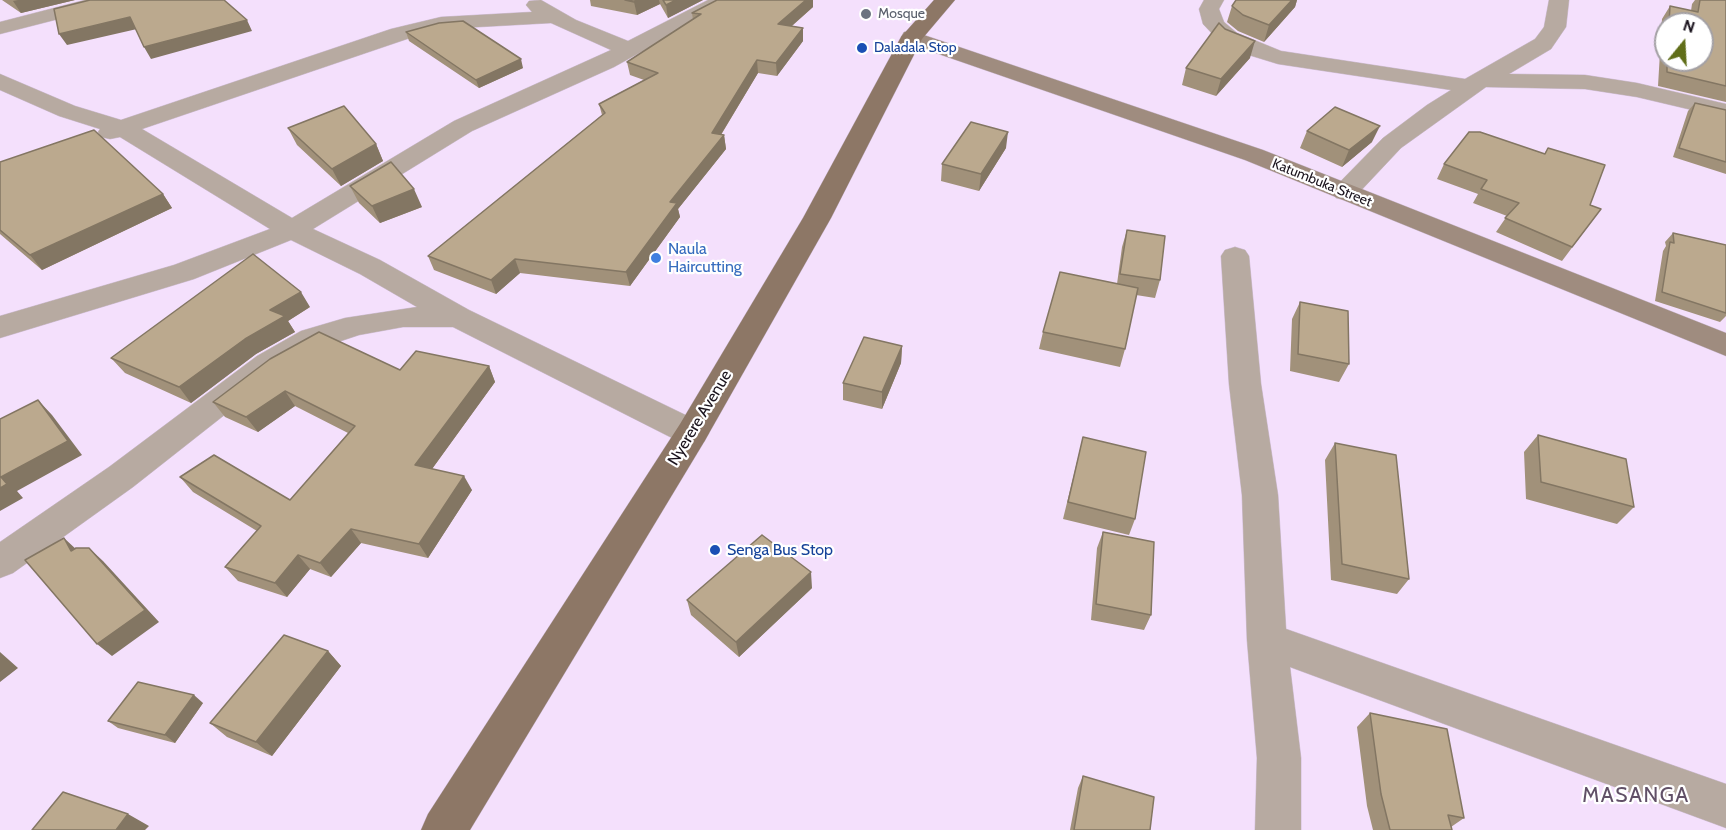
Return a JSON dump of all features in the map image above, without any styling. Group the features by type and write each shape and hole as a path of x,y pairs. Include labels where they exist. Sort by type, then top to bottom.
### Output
{"main road":[{"name":"Nyerere Avenue","path":"444,830 692,433 817,218 912,37 945,0"},
{"name":"Katumbuka Street","path":"912,37 1254,155 1726,345"}],"street":[{"path":"0,28 110,0"},
{"path":"530,0 552,17 628,49"},
{"path":"0,327 184,272 292,230 463,126 606,62 725,0"},
{"path":"1214,0 1209,9 1214,24 1229,38 1246,47 1278,57 1475,83 1585,82 1637,90 1726,111"},
{"path":"1345,192 1392,143 1435,110 1475,83 1543,44 1555,27 1559,0"},
{"path":"88,139 441,23 552,17"},
{"path":"0,81 67,111 122,128 292,230 370,267 458,317 692,433"},
{"path":"1235,256 1245,384 1260,495 1266,640 1278,758 1278,830"},
{"path":"0,562 121,477 268,364 312,339 356,325 403,317 458,317"},
{"path":"1266,640 1726,806"}],"building":[{"path":"90,0 224,0 247,20 144,47 130,17 59,34 54,9"},
{"path":"663,0 676,0 666,5"},
{"path":"717,0 806,0 778,24 803,28 776,63 757,60 712,133 724,135 670,202 677,203 626,272 515,259 491,280 428,256 605,113 599,104 658,73 627,62 701,14 692,13"},
{"path":"1236,0 1292,0 1269,25 1243,15 1232,6"},
{"path":"1700,0 1726,0 1726,86 1667,72 1714,72 1714,12 1698,12"},
{"path":"1670,6 1698,12 1670,12"},
{"path":"463,21 521,59 476,80 406,32 439,23"},
{"path":"1219,23 1225,29 1255,41 1221,79 1186,68"},
{"path":"1695,103 1726,110 1726,162 1679,148"},
{"path":"344,106 376,144 332,169 288,128"},
{"path":"1335,107 1380,126 1349,150 1307,131"},
{"path":"971,122 1008,132 981,174 942,164"},
{"path":"94,130 163,194 30,255 0,230 0,162"},
{"path":"1469,132 1480,132 1545,154 1548,148 1605,165 1590,205 1601,209 1572,247 1505,218 1519,203 1481,189 1487,180 1444,164"},
{"path":"391,162 414,189 372,206 350,186"},
{"path":"1127,230 1165,236 1160,280 1120,274"},
{"path":"1673,233 1726,245 1726,313 1662,292 1670,242 1674,243"},
{"path":"253,254 301,292 270,310 285,316 245,339 179,387 111,358"},
{"path":"1060,272 1138,288 1125,349 1043,332"},
{"path":"1300,302 1348,311 1349,364 1298,354"},
{"path":"319,332 400,370 416,351 489,366 415,465 464,476 419,544 351,529 320,563 298,555 275,583 225,567 261,526 180,477 214,455 290,500 355,426 285,391 246,417 213,402 270,359"},
{"path":"864,337 902,346 882,392 843,383"},
{"path":"38,400 68,441 1,477 7,484 0,488 0,419"},
{"path":"1538,435 1626,459 1634,507 1541,482"},
{"path":"1083,437 1146,452 1135,519 1068,502"},
{"path":"1335,443 1396,455 1409,579 1342,564"},
{"path":"1103,532 1154,542 1151,615 1096,604"},
{"path":"762,535 811,572 736,642 687,600"},
{"path":"64,538 71,551 76,548 89,548 145,610 97,644 25,560"},
{"path":"284,635 328,651 256,742 210,723"},
{"path":"138,682 194,695 165,735 108,721"},
{"path":"1370,713 1447,729 1464,818 1448,815 1452,830 1390,830 1381,794"},
{"path":"1083,776 1154,797 1150,830 1074,830"},
{"path":"63,792 128,814 116,830 32,830"}],"place":[{"name":"Mosque","path":"866,14"},
{"name":"Daladala Stop","path":"862,48"},
{"name":"Naula Haircutting","path":"656,258"},
{"name":"Senga Bus Stop","path":"715,550"}],"district":[{"name":"MASANGA","path":"1636,796"}]}
